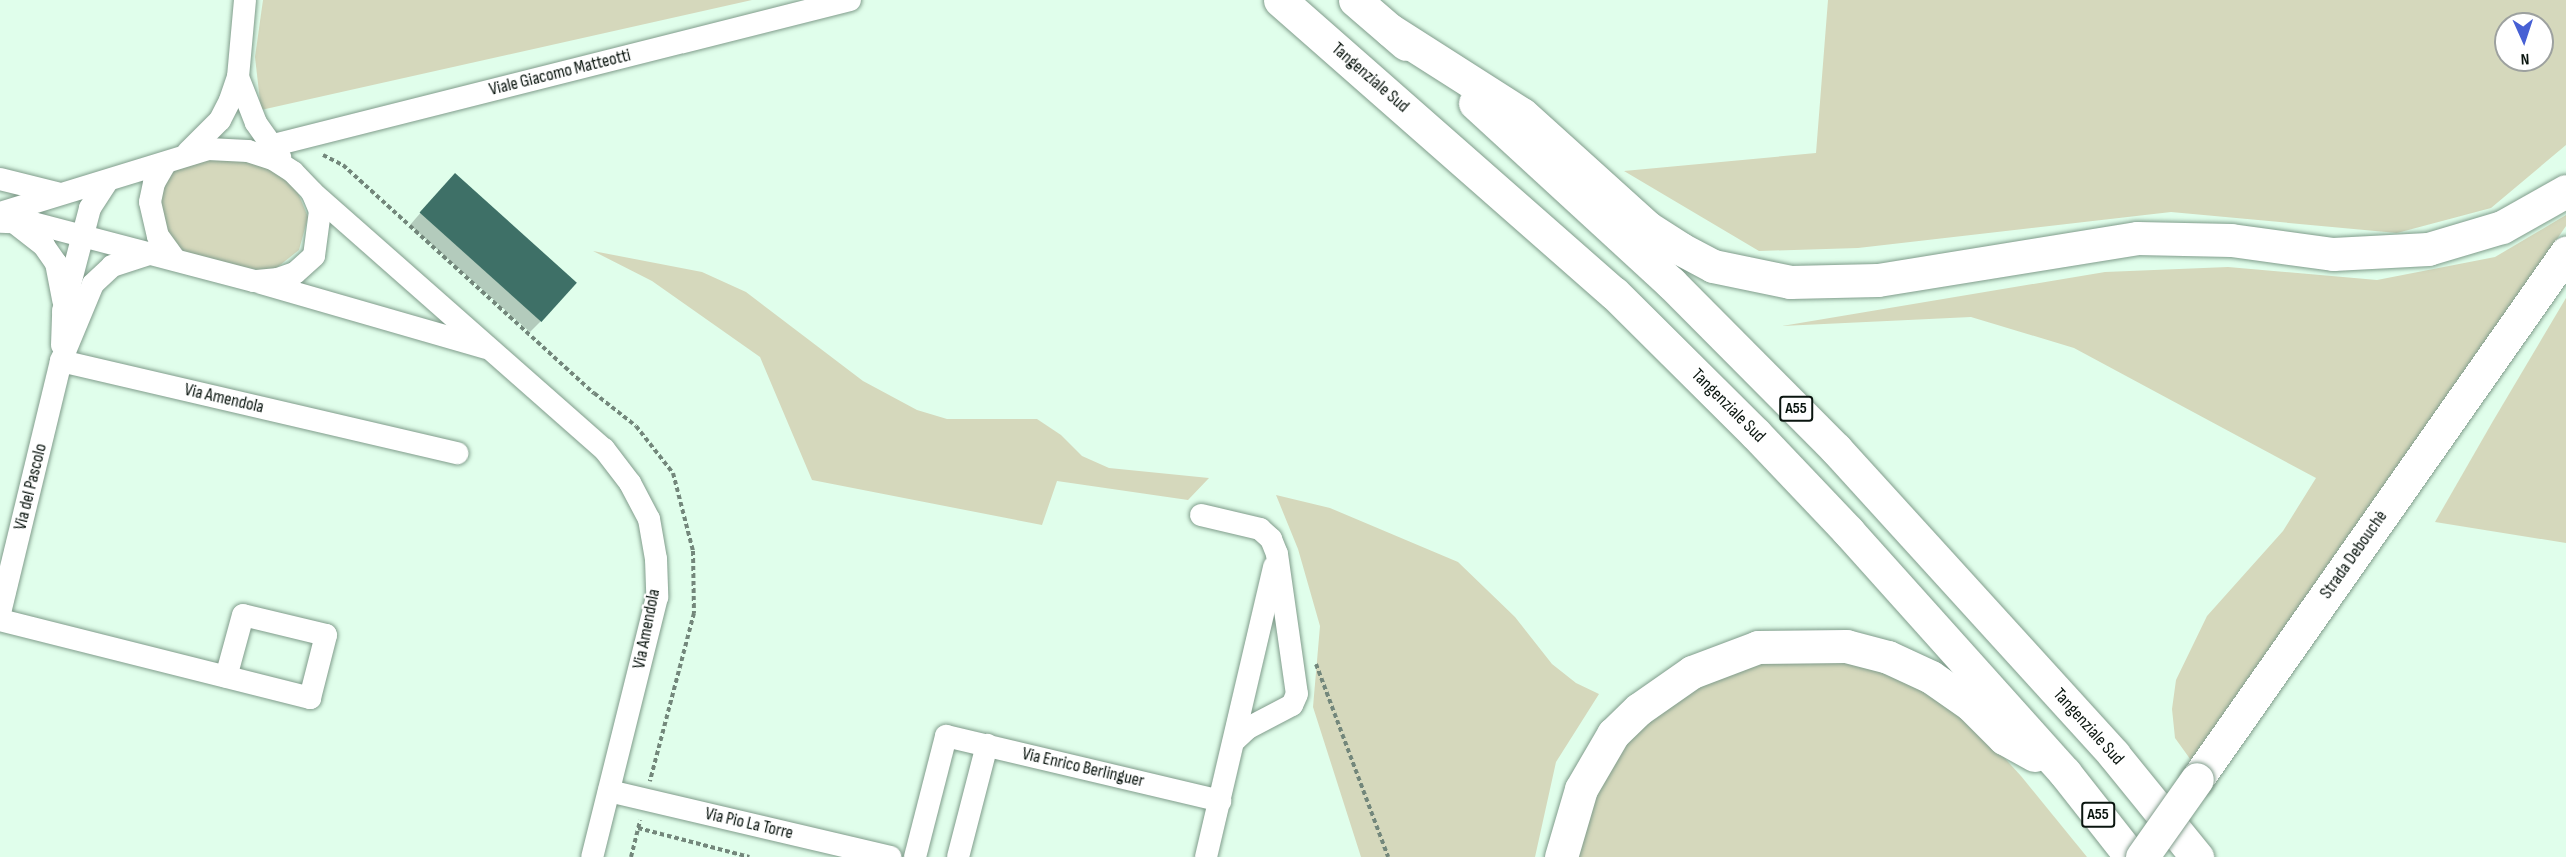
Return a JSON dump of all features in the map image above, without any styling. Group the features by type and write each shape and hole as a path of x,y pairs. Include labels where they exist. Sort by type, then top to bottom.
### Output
{"main road":[{"name":"Tangenziale Sud","path":"1280,0 1614,293 1848,531 2065,773 2131,857"},
{"name":"Tangenziale Sud","path":"1355,0 1589,206 1827,441 2114,755 2197,857"},
{"path":"1390,30 1522,114 1647,227 1713,266 1760,278 1834,283 1878,279 2137,238 2231,240 2333,254 2416,250 2471,238 2502,227 2566,191"},
{"name":"Strada Debouchè","path":"2142,857 2566,253"},
{"path":"1562,857 1581,789 1613,734 1640,709 1692,672 1758,647 1846,646 1888,657 1931,677 1971,705 2004,738 2065,773"}],"street":[{"path":"175,259 158,236 150,202 154,183 175,160 220,120 238,77 245,0"},
{"name":"Viale Giacomo Matteotti","path":"270,146 850,0"},
{"path":"4,219 33,223 254,280 278,279 295,273 314,256 320,211 312,192 270,146 245,102 238,77"},
{"path":"4,219 65,194 208,149 248,151 273,159 293,172"},
{"path":"0,179 43,192 65,194"},
{"name":"Via del Pascolo","path":"63,311 90,208 107,182"},
{"name":"Via Amendola","path":"312,192 604,449 630,483 649,519 656,559 657,597 592,857"},
{"name":"Via del Pascolo","path":"4,219 44,246 56,263 63,287 62,361"},
{"name":"Via del Pascolo","path":"0,613 62,361 97,280 120,262 150,253"},
{"name":"Via Amendola","path":"254,280 494,351"},
{"name":"Via Amendola","path":"62,361 458,453"},
{"path":"1201,515 1260,529 1271,538 1277,554 1296,694 1292,705 1248,728 1234,741"},
{"path":"1206,857 1277,554"},
{"path":"0,620 226,677 310,698 326,635 243,615 226,677"},
{"path":"1255,647 1272,637 1290,650"},
{"name":"Via Enrico Berlinguer","path":"915,857 946,736 1220,801"},
{"path":"958,857 987,745"},
{"name":"Via Pio La Torre","path":"609,791 890,857"}],"path":[{"path":"316,152 343,165 594,393 636,426 673,473 693,551 694,613 648,789"},
{"path":"631,857 643,808"},
{"path":"638,828 749,857"}],"green space":[{"path":"263,0 752,0 261,110 255,57"},
{"path":"1828,0 2566,0 2566,145 2491,208 2397,233 2171,212 1858,248 1759,251 1624,171 1816,153"},
{"path":"202,158 268,164 296,188 308,217 299,250 270,273 180,252 166,242 160,193 172,169"},
{"path":"2566,215 2566,226 2193,763 2175,738 2172,709 2176,680 2207,616 2283,531 2316,478 2074,348 1971,317 1782,326 2105,272 2228,267 2377,280 2495,257"},
{"path":"593,251 702,272 746,292 863,381 917,410 947,419 1037,419 1061,435 1082,456 1109,468 1209,478 1188,500 1057,481 1042,525 812,480 760,357 652,281"},
{"path":"2566,298 2566,543 2435,522 2493,421"},
{"path":"1276,495 1330,508 1458,562 1515,617 1552,664 1576,683 1599,694 1556,762 1535,857 1361,857 1313,707 1320,626 1298,549"},
{"path":"1792,657 1842,660 1887,670 1966,716 2021,776 2087,857 1577,857 1593,802 1613,761 1643,726 1704,681 1749,665"}],"building":[{"path":"455,173 577,283 541,322 420,212"}]}
